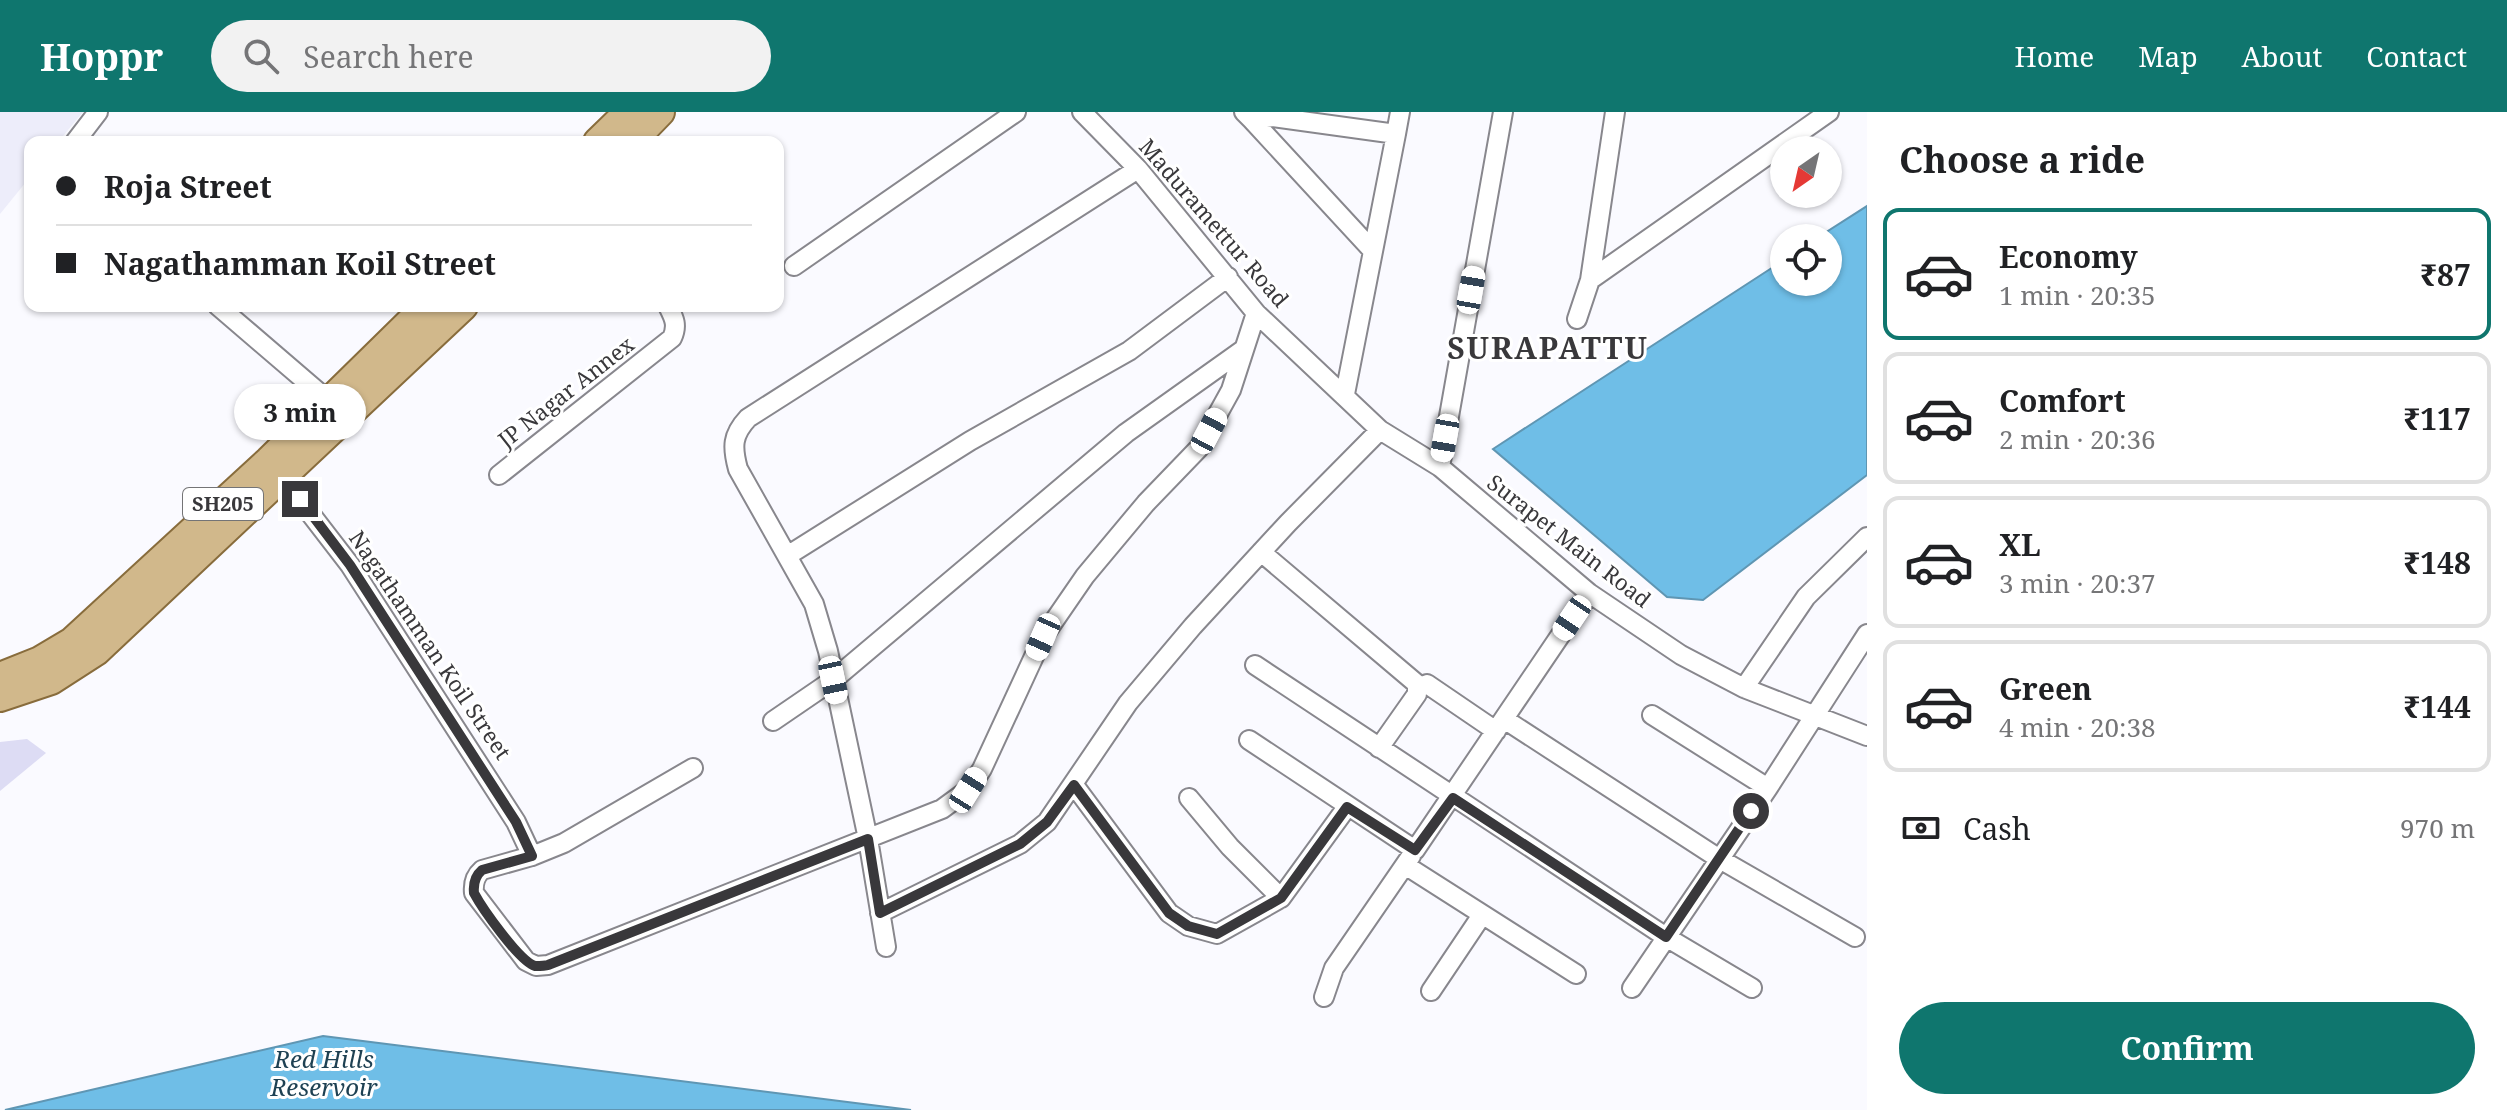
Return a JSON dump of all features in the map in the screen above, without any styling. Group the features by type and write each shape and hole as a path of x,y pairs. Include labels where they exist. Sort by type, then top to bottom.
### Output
{"main road":[{"path":"604,136 629,112"},
{"path":"637,136 660,112"},
{"name":"SH205","path":"0,677 40,661 72,642 276,469 338,408 422,312"},
{"path":"338,408 456,312"},
{"path":"0,697 51,680 96,651 276,469"}],"street":[{"path":"80,136 98,112"},
{"path":"794,266 1016,112"},
{"name":"Maduramettur Road","path":"1082,112 1138,169 1256,313 1380,430"},
{"path":"1345,394 1400,112"},
{"path":"1440,467 1503,112"},
{"path":"1577,319 1590,280 1615,112"},
{"path":"1590,280 1829,112"},
{"path":"1248,116 1396,134"},
{"path":"1248,116 1373,251"},
{"path":"886,947 868,839 828,651 814,604 738,469 733,451 737,429 748,418 1138,169"},
{"path":"787,556 970,441 1129,351 1228,277"},
{"path":"225,312 338,408"},
{"name":"JP Nagar Annex","path":"499,475 672,338 676,329 671,312"},
{"path":"693,768 564,843 477,874 473,885 478,901 526,961 536,966 548,965 942,809 968,790 982,769 1043,637 1085,576 1135,515 1199,448 1231,390 1256,313"},
{"path":"773,721 833,680 1126,433 1244,349"},
{"path":"880,913 1020,844 1047,822 1128,703 1261,552 1380,430"},
{"name":"Surapet Main Road","path":"1380,430 1440,467 1589,593 1681,655 1744,688 1867,735"},
{"name":"Nagathamman Koil Street","path":"276,469 350,565 516,822 532,856"},
{"path":"1744,688 1806,597 1867,537"},
{"path":"1261,552 1417,684 1417,694 1379,748"},
{"path":"1324,997 1334,968 1453,798 1589,593"},
{"path":"1632,988 1768,788 1867,634"},
{"path":"1255,665 1666,937 1752,988"},
{"path":"1427,684 1855,937"},
{"path":"1652,715 1768,788"},
{"path":"1249,740 1347,807 1482,915 1576,974"},
{"path":"1074,785 1169,913 1188,926 1217,934 1281,898 1347,807"},
{"path":"1189,798 1230,847 1281,898"},
{"path":"1431,991 1482,915"}],"shaded area":[{"path":"0,112 83,112 63,136 24,136 24,184 0,214"},
{"path":"27,739 46,753 0,791 0,742"}],"water":[{"path":"1867,206 1867,475 1703,600 1667,597 1493,449 1770,269 1770,296 1842,296 1842,224 1839,224"},
{"name":"Red Hills Reservoir","path":"323,1036 911,1110 5,1110"}],"district":[{"name":"SURAPATTU","path":"1548,349"}],"route":[{"path":"300,499 350,565 516,822 532,856 482,870 473,885 474,893 514,947 526,961 536,966 548,965 868,839 880,913 1020,844 1047,822 1074,785 1169,913 1188,926 1217,934 1281,898 1347,807 1415,850 1453,798 1666,937 1751,811"}]}
